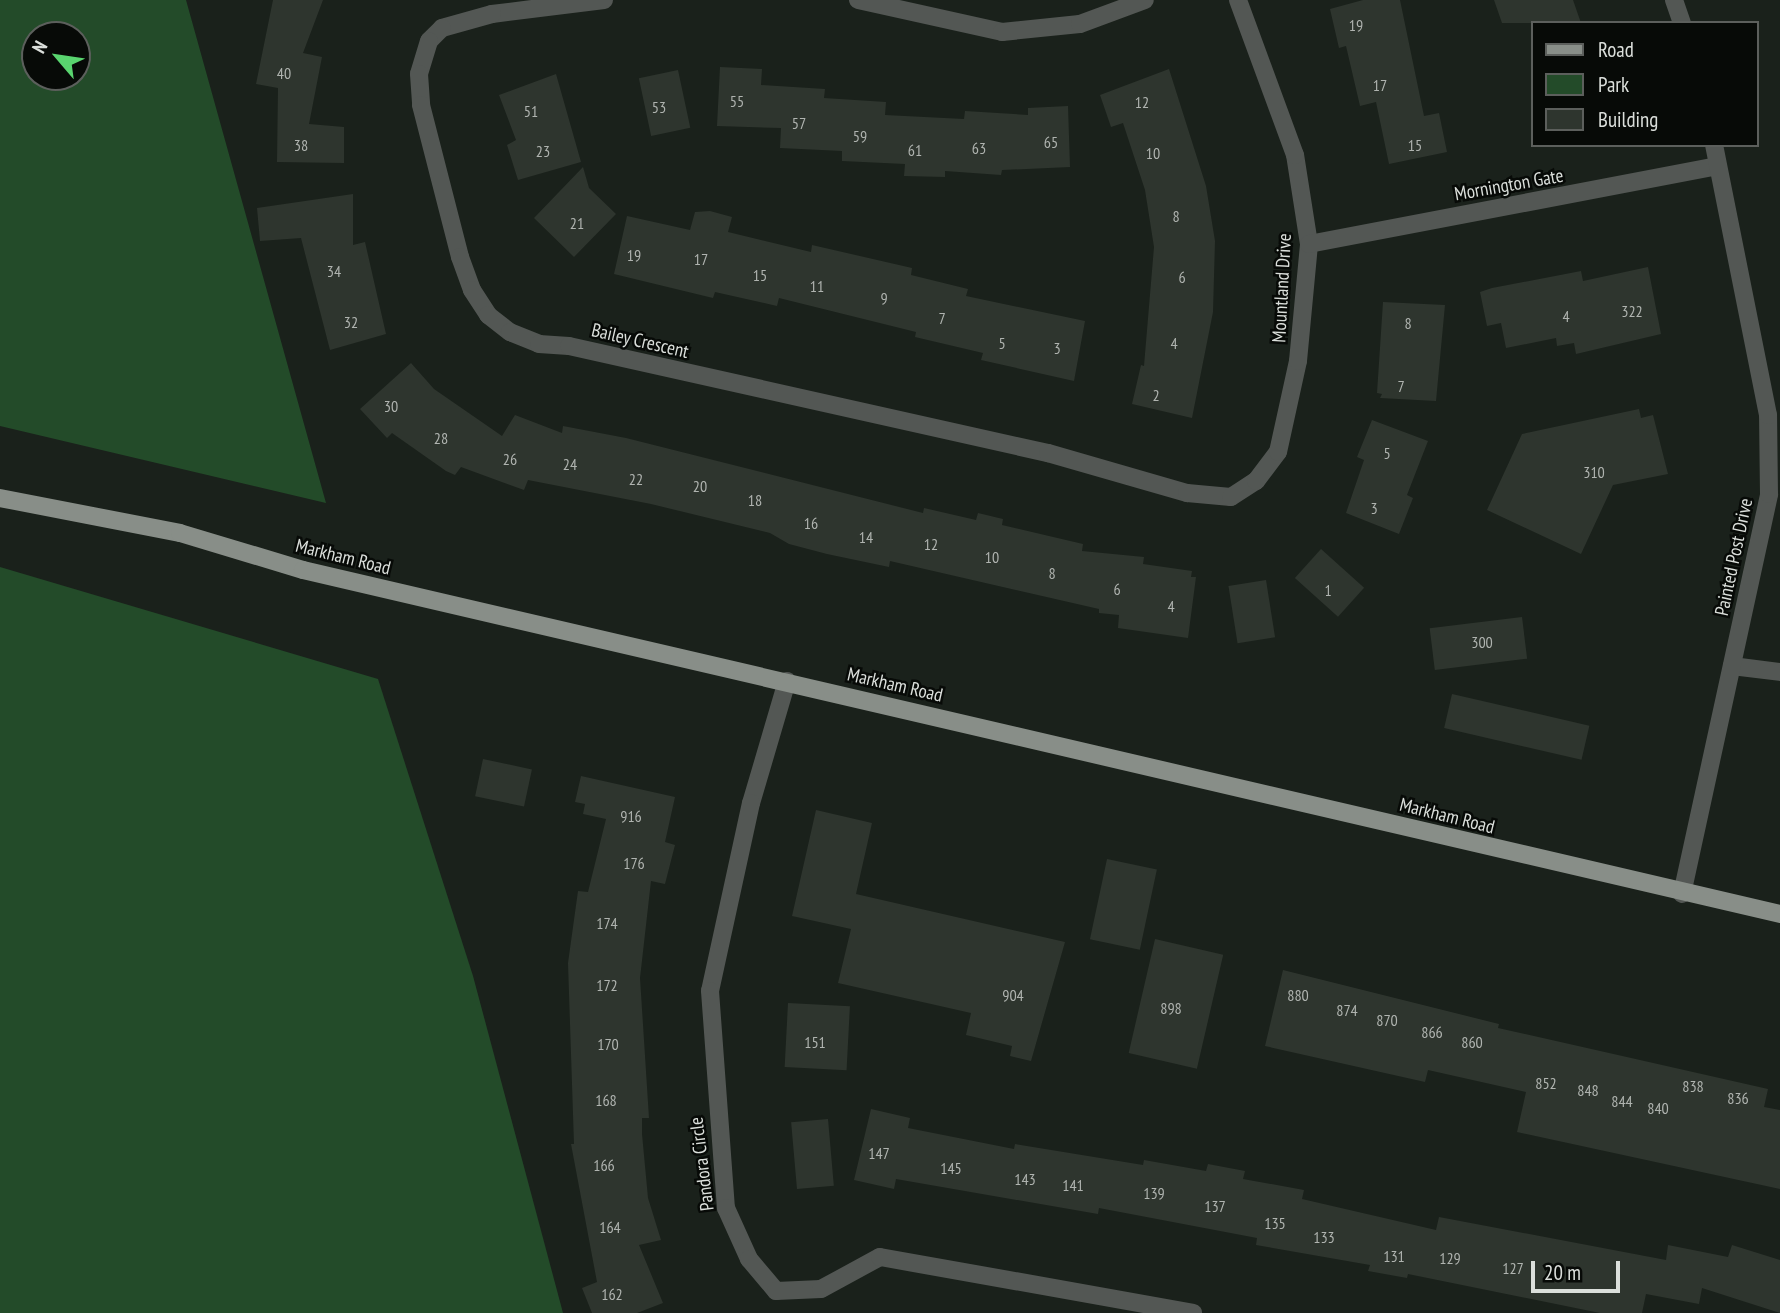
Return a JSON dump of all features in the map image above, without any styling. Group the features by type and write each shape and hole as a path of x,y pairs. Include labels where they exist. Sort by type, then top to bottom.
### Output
{"main road":[{"name":"Markham Road","path":"0,498 180,533 303,570 787,681 1682,894 1780,914"}],"street":[{"name":"Bailey Crescent","path":"604,0 492,14 442,28 429,41 419,74 421,105 460,257 472,290 488,315 510,332 539,344 569,346 1048,453 1187,493 1231,497 1245,490"},
{"path":"858,0 1002,32 1080,24 1145,0"},
{"name":"Mountland Drive","path":"1238,0 1295,155 1309,244 1298,361 1278,452 1245,490"},
{"path":"1674,0 1681,21"},
{"name":"Painted Post Drive","path":"1714,147 1768,415 1780,451"},
{"name":"Mornington Gate","path":"1309,244 1717,166"},
{"name":"Painted Post Drive","path":"1682,894 1769,494 1768,415"},
{"path":"1732,666 1780,672"},
{"name":"Pandora Circle","path":"787,681 751,803 710,992 726,1208 749,1259 776,1291 821,1289 880,1257 1105,1305 1193,1313"}],"green space":[{"path":"0,0 186,0 326,503 0,426"},
{"path":"0,567 378,679 473,976 563,1313 0,1313"}],"building":[{"path":"273,0 323,0 303,53 322,57 309,124 344,127 344,163 277,162 278,88 256,84"},
{"path":"1363,0 1400,0 1424,116 1439,113 1447,152 1389,164 1376,102 1360,106 1346,46 1339,48 1330,9"},
{"path":"1494,0 1573,0 1580,21 1532,21 1502,23"},
{"path":"720,67 762,69 761,85 825,89 824,98 886,102 885,115 964,119 965,111 1028,115 1028,108 1068,106 1070,167 1002,170 1001,175 945,171 945,177 904,176 905,164 842,161 842,151 780,148 781,128 717,126"},
{"path":"1169,69 1206,186 1215,241 1213,312 1192,418 1132,404 1141,365 1144,366 1154,247 1145,190 1123,123 1111,127 1100,95"},
{"path":"678,70 690,128 651,136 639,78"},
{"path":"556,74 581,162 518,180 507,145 516,140 499,95"},
{"path":"583,167 589,188 616,214 574,257 534,218"},
{"path":"353,194 353,245 365,242 386,334 330,350 301,238 260,241 257,208"},
{"path":"710,211 732,217 728,232 811,252 812,245 912,268 911,275 968,289 966,296 1085,321 1074,381 981,360 983,353 915,337 916,332 779,298 777,306 715,292 713,298 614,274 627,216 690,230 695,212"},
{"path":"1648,267 1661,334 1576,354 1574,343 1557,346 1556,338 1506,348 1501,323 1487,326 1480,292 1581,271 1583,281"},
{"path":"1383,302 1445,305 1436,401 1380,398 1382,394 1377,393"},
{"path":"411,363 434,389 502,436 515,415 562,433 563,426 626,438 923,513 924,508 976,520 978,513 1003,519 1002,525 1083,544 1082,551 1144,557 1143,564 1192,571 1191,577 1196,577 1188,638 1118,628 1119,615 1099,613 1099,609 890,561 889,567 827,554 789,544 770,533 651,504 528,480 524,490 461,467 455,475 392,433 387,438 360,409"},
{"path":"1639,409 1641,418 1653,415 1668,474 1613,485 1581,554 1487,510 1522,434"},
{"path":"1372,420 1428,441 1407,495 1413,498 1399,534 1346,513 1364,460 1357,457"},
{"path":"1321,549 1364,588 1338,617 1295,578"},
{"path":"1266,580 1275,637 1238,643 1228,586"},
{"path":"1522,617 1527,659 1435,670 1430,628"},
{"path":"1452,694 1589,726 1582,760 1444,728"},
{"path":"483,759 532,769 524,807 475,796"},
{"path":"581,776 675,797 665,842 675,845 665,884 651,881 640,978 649,1118 642,1118 642,1134 648,1198 661,1240 639,1245 663,1303 637,1313 592,1313 582,1288 597,1282 571,1144 574,1144 568,963 578,891 588,892 606,819 583,814 585,804 575,802"},
{"path":"816,810 872,823 856,894 1065,942 1031,1061 1010,1056 1012,1046 966,1035 971,1013 838,983 851,929 792,916"},
{"path":"1107,859 1157,870 1140,950 1090,939"},
{"path":"1155,939 1223,955 1197,1069 1129,1053"},
{"path":"1283,970 1499,1024 1498,1028 1768,1089 1764,1107 1780,1110 1780,1189 1517,1132 1526,1092 1428,1070 1425,1082 1265,1046"},
{"path":"788,1003 850,1006 847,1070 785,1067"},
{"path":"871,1109 910,1118 908,1128 1014,1149 1015,1144 1143,1165 1144,1160 1206,1171 1208,1164 1245,1171 1243,1179 1304,1190 1302,1199 1436,1230 1439,1217 1666,1260 1668,1245 1728,1257 1732,1245 1780,1260 1780,1313 1702,1288 1699,1304 1646,1294 1642,1313 1600,1313 1408,1274 1407,1278 1368,1271 1370,1265 1256,1245 1257,1238 1099,1208 1098,1214 896,1179 894,1189 854,1180"},
{"path":"828,1119 834,1186 797,1189 791,1122"}]}
